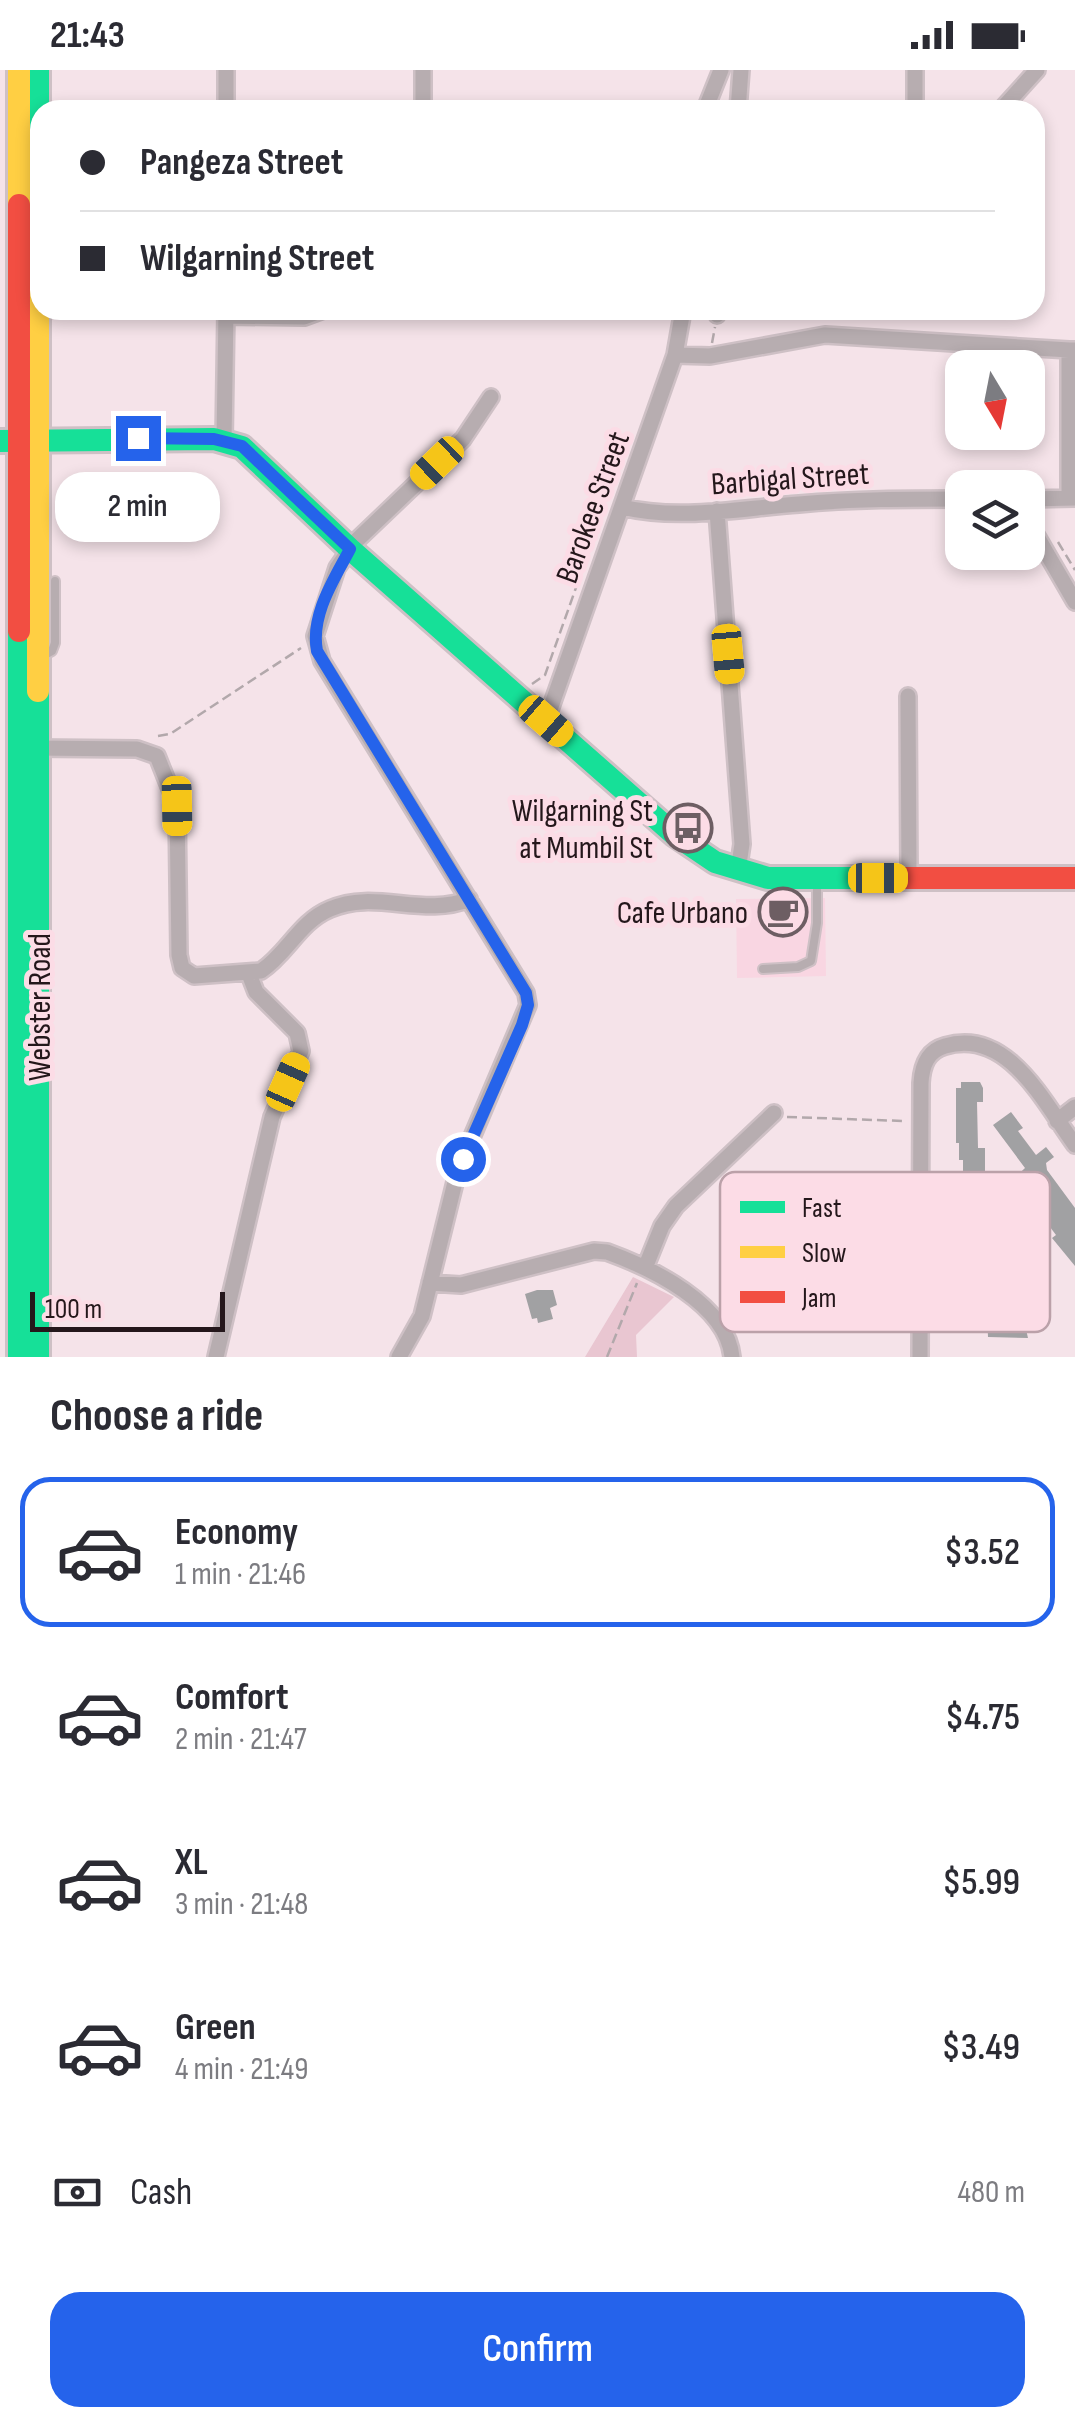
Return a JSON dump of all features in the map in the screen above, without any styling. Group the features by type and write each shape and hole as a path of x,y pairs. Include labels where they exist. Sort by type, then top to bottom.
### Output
{"main road":[{"name":"Webster Road","path":"20,70 19,440 30,748"},
{"name":"Webster Road","path":"35,100 38,70"},
{"name":"Webster Road","path":"19,242 30,142"},
{"name":"Webster Road","path":"19,440 39,658 20,939 20,1357"},
{"path":"19,440 224,440 258,457 350,549 689,846 738,871 768,878 1075,878"},
{"name":"Webster Road","path":"19,1294 38,1357"}],"street":[{"path":"226,70 226,100"},
{"path":"423,70 423,100"},
{"path":"709,100 721,70"},
{"path":"739,100 741,70"},
{"path":"915,70 915,100"},
{"path":"1011,100 1037,70"},
{"path":"224,440 226,320"},
{"name":"Barokee Street","path":"546,721 675,356 681,320"},
{"path":"675,356 710,356 824,336 1072,350 1072,498 1045,499"},
{"path":"399,1357 420,1324 458,1170 528,1005 526,993 317,651 316,630 332,579 350,549 462,439 491,397"},
{"name":"Barbigal Street","path":"622,506 644,511 717,511 831,502 945,499"},
{"path":"717,511 742,844 738,871"},
{"path":"1045,550 1075,602"},
{"path":"908,696 908,878"},
{"path":"30,748 137,748 157,756 177,806 178,949 182,968 194,976 249,974 270,964 302,928 333,907 366,902 441,907 468,899"},
{"path":"216,1357 272,1117 301,1046 294,1028 253,988 249,974"},
{"path":"920,1172 922,1073 926,1059 938,1048 966,1044 993,1048 1008,1058 1075,1145"},
{"path":"1057,1121 1075,1108"},
{"path":"645,1268 662,1226 676,1206 774,1114"},
{"path":"430,1283 467,1283 594,1251 613,1254 686,1289 720,1328"},
{"path":"723,1332 732,1357"}],"lane":[{"name":"Webster Road","path":"39,658 54,647 56,581"},
{"path":"763,968 798,968 813,957 817,879"}],"path":[{"path":"710,356 715,320"},
{"path":"531,685 545,675 596,532"},
{"path":"1057,540 1075,570"},
{"path":"158,736 170,734 301,648"},
{"path":"774,1114 794,1119 920,1121"},
{"path":"607,1357 645,1268"}],"shaded area":[{"path":"825,898 826,976 737,978 736,899"},
{"path":"633,1277 674,1297 636,1335 637,1357 585,1357"}],"building":[{"path":"961,1082 980,1082 983,1088 983,1102 977,1102 978,1148 985,1148 985,1172 963,1172 963,1160 959,1160 956,1088 961,1088"},
{"path":"1011,1112 1023,1128 1018,1131 1036,1155 1046,1147 1054,1157 1046,1163 1048,1172 1021,1172 1025,1168 993,1125"},
{"path":"1050,1174 1075,1208 1075,1266 1052,1238 1056,1235 1050,1227"},
{"path":"553,1290 557,1305 550,1308 553,1319 538,1323 537,1318 532,1319 525,1294"},
{"path":"988,1332 1027,1332 1028,1338 988,1337"}],"traffic: fast":[{"path":"38,70 38,100"},
{"path":"0,441 214,439 242,447 350,549 675,835 715,862 768,878 896,878"},
{"path":"19,631 19,1357"},
{"path":"38,691 38,1357"}],"traffic: slow":[{"path":"19,70 19,205"},
{"path":"38,320 38,691"}],"traffic: jam":[{"path":"19,205 19,631"},
{"path":"896,878 1075,878"}],"place":[{"name":"Wilgarning St at Mumbil St","path":"688,828"},
{"name":"Cafe Urbano","path":"783,912"}],"route":[{"path":"138,438 214,439 242,446 258,457 350,549 332,579 316,630 317,651 526,993 528,1005 522,1025 463,1159"}]}
